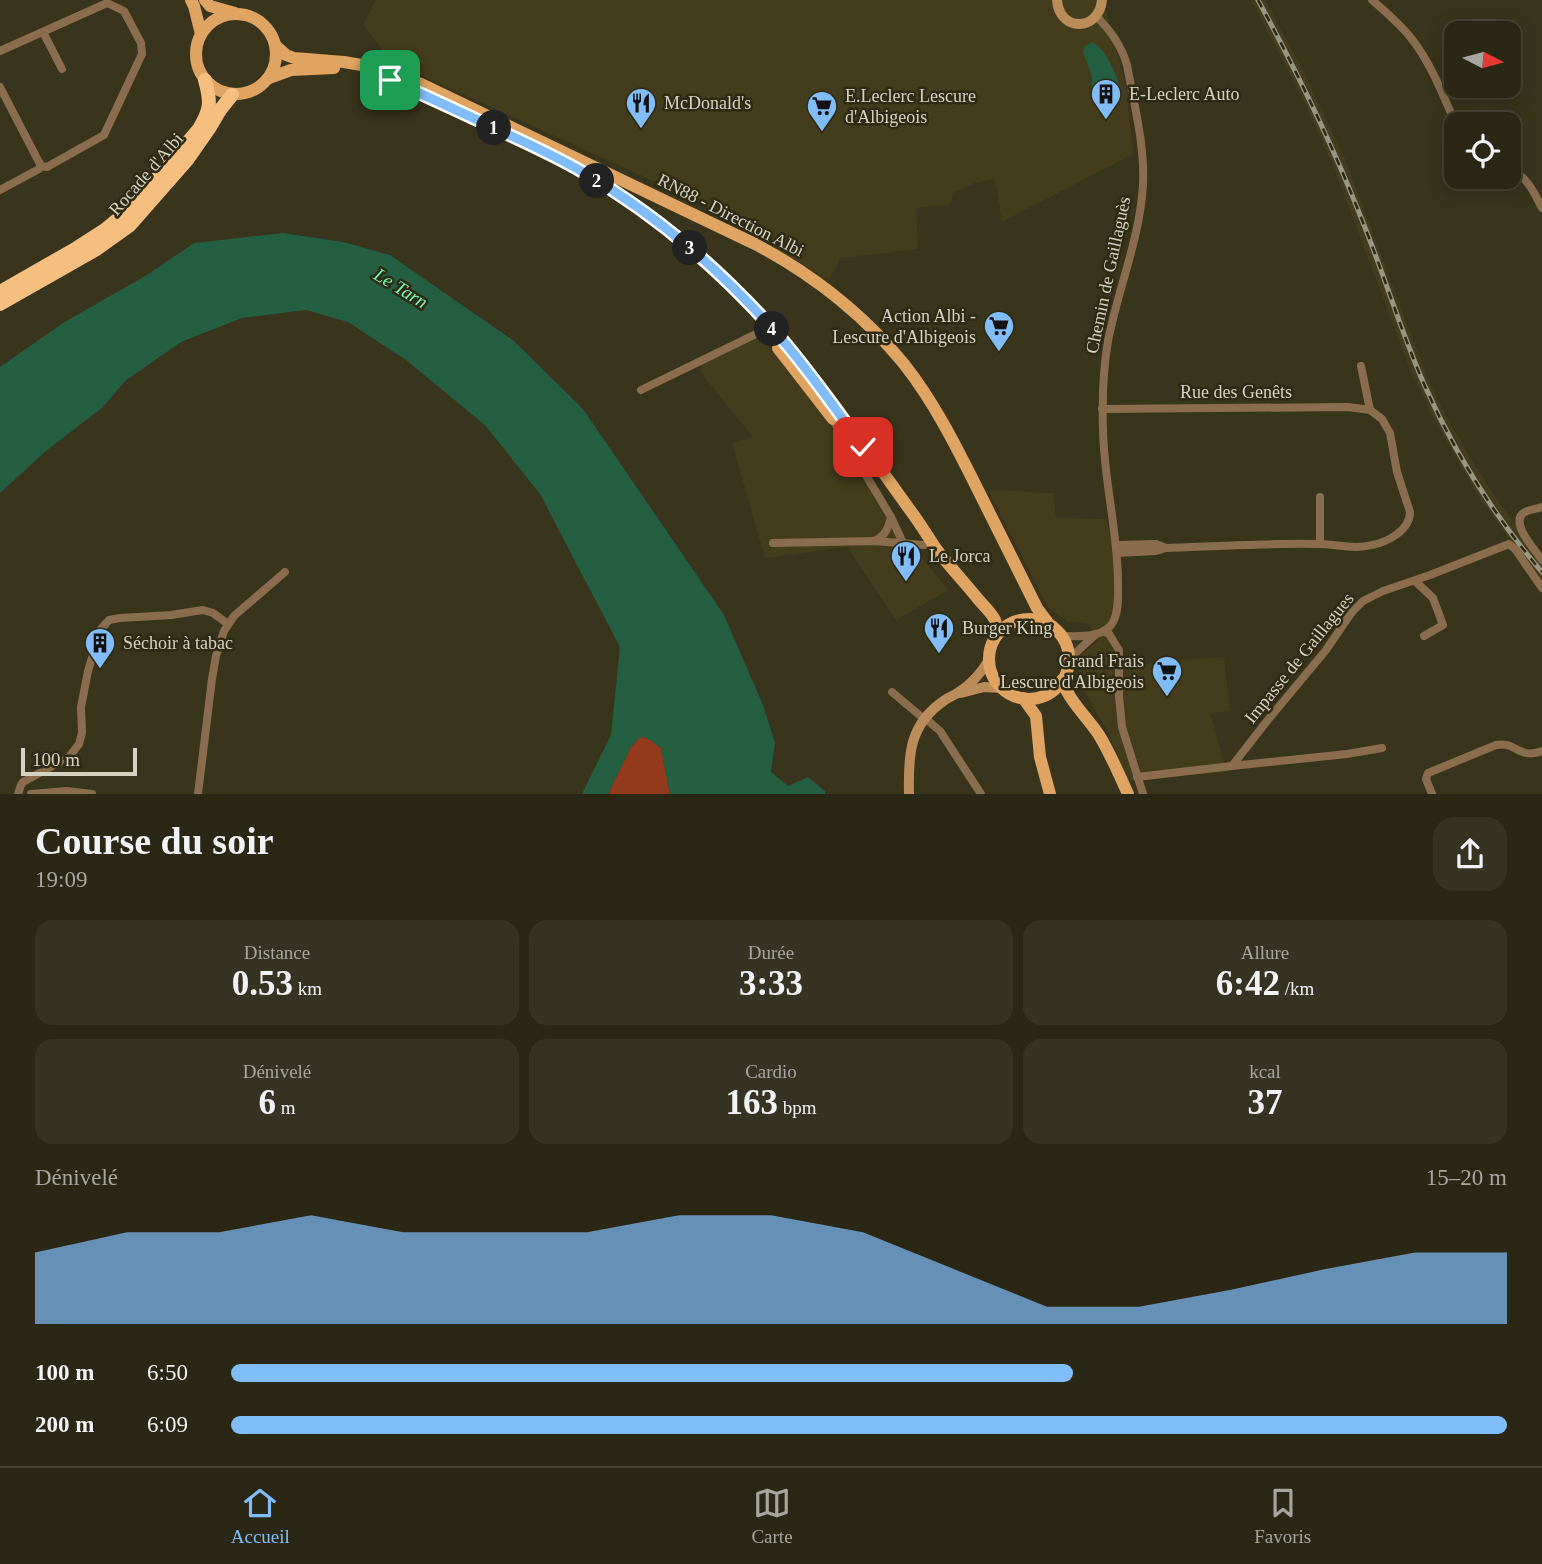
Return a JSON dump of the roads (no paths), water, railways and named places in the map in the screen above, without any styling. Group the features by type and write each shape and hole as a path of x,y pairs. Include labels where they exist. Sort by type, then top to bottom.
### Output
{"highway":[{"name":"Rocade d'Albi","path":"0,292 77,248 133,207 199,129 206,117 210,96 205,80"},
{"name":"Rocade d'Albi","path":"0,304 95,250 130,225 187,160 232,94"}],"main road":[{"path":"191,0 201,34"},
{"path":"205,0 210,6 247,15 257,19 272,35 277,57 275,68 269,78 255,90 244,94 222,92 213,87 199,70 196,58 201,34 207,26 215,19 236,13"},
{"name":"RN88 - Direction Albi","path":"276,46 294,58 373,67 421,84 644,190 777,256 803,272 867,325 905,366 930,401 952,438 1037,608 1049,624"},
{"path":"269,78 291,70 319,68 357,70 374,74 555,157 650,216 750,303 780,338 815,380 939,552 995,620 996,636 989,660 993,675 1002,688 1023,698 1038,697 1052,691 1062,680 1069,659 1067,647 1062,636 1049,624 1035,619 1020,620 1007,625 996,636"},
{"path":"555,157 662,234 750,314 831,417 932,557 981,602"},
{"path":"1062,680 1066,691 1101,738 1128,794"},
{"path":"1023,698 1036,716 1040,757 1050,794"}],"street":[{"path":"1057,0 1060,12 1069,22 1082,24 1090,22 1096,16 1101,9 1102,0"},
{"path":"1372,0 1412,39 1427,61 1450,112"},
{"path":"0,51 107,3 124,11 141,43 142,54 104,135 47,167 41,166"},
{"name":"Chemin de Gaillaguès","path":"1096,16 1114,35 1128,65 1143,178 1138,223 1105,365 1102,409 1105,466 1117,549 1118,606 1114,621 1100,633"},
{"path":"43,32 62,69"},
{"path":"1,94 41,166"},
{"path":"0,190 41,166"},
{"path":"1521,174 1542,208"},
{"path":"642,390 764,330"},
{"path":"1117,549 1156,551 1166,548 1320,544 1358,547 1376,545 1399,533 1408,524 1410,512 1397,472 1390,433 1382,419 1370,410 1361,366"},
{"name":"Rue des Genêts","path":"1102,409 1348,407 1370,410"},
{"path":"831,417 891,517 903,543"},
{"path":"1320,497 1320,544"},
{"path":"1542,507 1524,512 1520,523 1521,531 1542,560"},
{"path":"874,541 880,539 889,527 891,517"},
{"path":"773,543 874,541 924,545"},
{"name":"Impasse de Gaillagues","path":"1232,766 1363,601 1509,544 1542,588"},
{"path":"198,794 212,679 222,636 234,616 285,572"},
{"path":"1415,581 1433,598 1443,625 1424,636"},
{"path":"18,794 23,782 69,757 79,744 82,733 82,701 88,671 101,629 109,620 203,610 228,624"},
{"path":"1069,659 1100,633"},
{"path":"1062,636 1109,634 1119,650 1122,727 1143,794"},
{"path":"909,794 908,765 918,728 924,718 945,700 979,676 989,660"},
{"path":"958,693 984,687 1002,688"},
{"path":"892,692 940,731 981,794"},
{"path":"1432,794 1426,779 1428,773 1496,745 1505,744 1528,754 1542,751"},
{"path":"1137,777 1382,748"},
{"path":"32,794 92,794"}],"water":[{"path":"1093,42 1110,62 1120,87 1118,90 1097,91 1092,88 1092,76 1083,52 1085,46"},
{"name":"Le Tarn","path":"283,233 343,242 390,255 514,341 583,409 724,615 763,705 775,743 771,772 788,786 808,777 825,791 825,794 670,794 661,748 649,739 640,737 631,747 608,794 582,794 611,735 620,647 540,494 485,425 406,360 348,322 306,310 242,318 181,342 125,381 102,408 47,450 0,493 0,367 63,323 147,275 194,243"}],"railway":[{"path":"1258,0 1337,160 1415,363 1436,409 1491,506 1542,572"}],"place":[{"name":"E-Leclerc Auto","path":"1106,121"},
{"name":"McDonald's","path":"641,130"},
{"name":"E.Leclerc Lescure d'Albigeois","path":"822,133"},
{"name":"Action Albi - Lescure d'Albigeois","path":"999,353"},
{"name":"Le Jorca","path":"906,583"},
{"name":"Burger King","path":"939,655"},
{"name":"Séchoir à tabac","path":"100,670"},
{"name":"Grand Frais Lescure d'Albigeois","path":"1167,698"}]}
